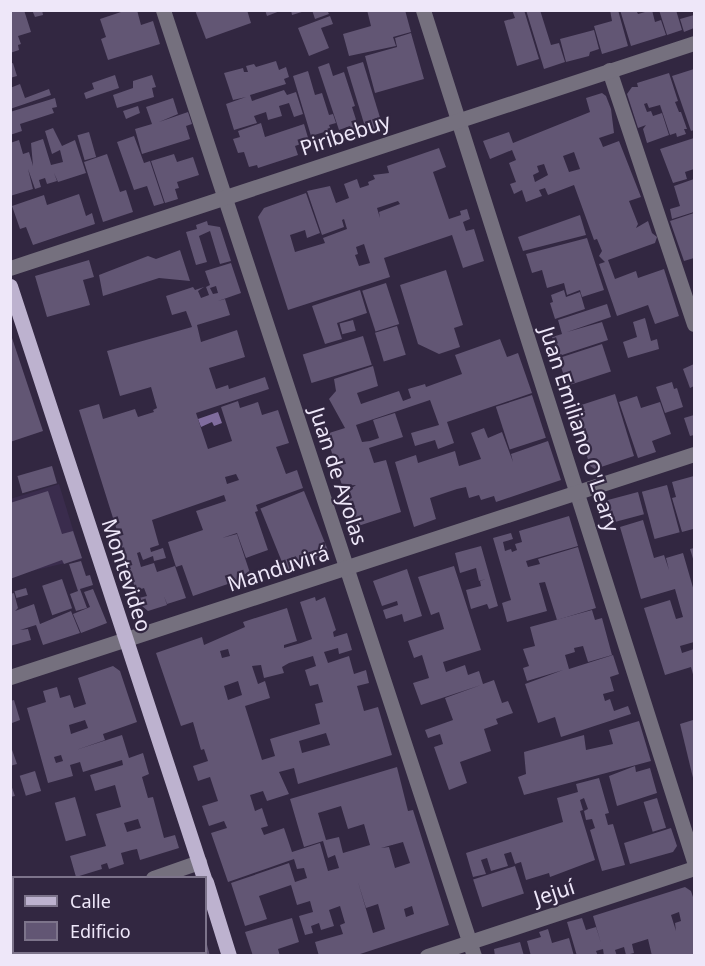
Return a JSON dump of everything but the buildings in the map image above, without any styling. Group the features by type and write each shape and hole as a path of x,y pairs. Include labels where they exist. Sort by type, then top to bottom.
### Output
{"main road":[{"name":"Montevideo","path":"10,286 203,876"},
{"path":"207,885 229,956"}],"street":[{"name":"Juan de Ayolas","path":"163,10 472,949"},
{"name":"Juan Emiliano O'Leary","path":"423,10 694,861"},
{"name":"Piribebuy","path":"10,268 694,43"},
{"path":"609,70 694,324"},
{"name":"Manduvirá","path":"10,677 694,454"},
{"path":"159,876 199,862"},
{"name":"Jejuí","path":"427,956 472,949 694,868"}],"shaded area":[{"path":"218,412 222,423 214,426 212,422 201,427 198,419"},
{"path":"59,484 82,559 11,576 10,499"}]}
